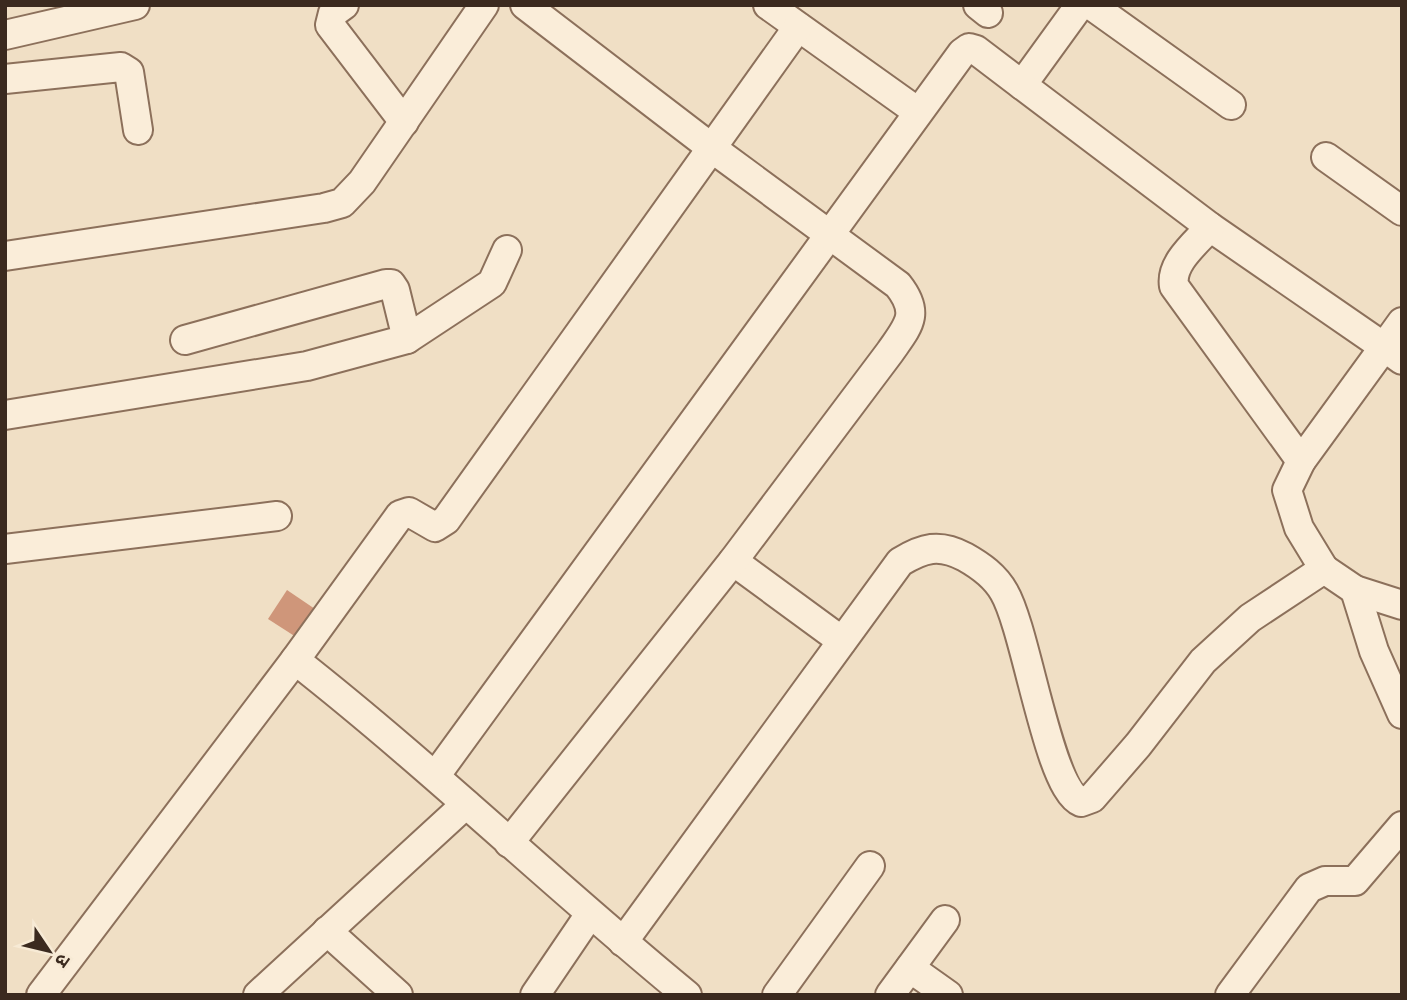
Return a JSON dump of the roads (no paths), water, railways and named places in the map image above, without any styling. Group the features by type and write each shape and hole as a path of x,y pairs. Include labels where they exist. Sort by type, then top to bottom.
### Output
{"street":[{"path":"5,35 135,5"},
{"path":"344,5 333,13 330,25 404,122"},
{"path":"509,843 733,561 907,326 910,300 898,285 713,149 525,5"},
{"path":"768,5 918,112"},
{"path":"1022,86 1080,5"},
{"path":"1091,5 1231,105"},
{"path":"5,256 324,208 342,202 362,182 483,6"},
{"path":"41,995 295,660 400,515 409,512 435,527 446,520 798,27"},
{"path":"436,775 918,112 962,53 969,48 1210,227 1393,354"},
{"path":"5,79 121,67 129,72 138,130"},
{"path":"1326,157 1402,211"},
{"path":"1210,227 1179,262 1172,276 1174,286 1301,461"},
{"path":"5,415 257,375 407,339 492,283 507,250"},
{"path":"185,340 386,284 391,284 395,289 407,339"},
{"path":"1402,322 1393,354 1301,461 1289,480 1288,500 1299,528 1324,569 1355,590 1402,606"},
{"path":"5,549 277,516"},
{"path":"623,942 900,562 923,549 953,551 982,566 1005,593 1027,653 1050,750 1068,792 1081,802 1092,798 1138,745 1203,661 1250,618 1324,569"},
{"path":"733,561 842,640"},
{"path":"1355,590 1374,651 1402,714"},
{"path":"295,660 436,775 590,914 687,995"},
{"path":"258,995 466,804"},
{"path":"1230,995 1309,888 1325,881 1355,881 1402,826"},
{"path":"777,995 870,866"},
{"path":"535,995 590,914"},
{"path":"890,995 945,919"},
{"path":"327,931 398,995"},
{"path":"910,968 948,995"}]}
